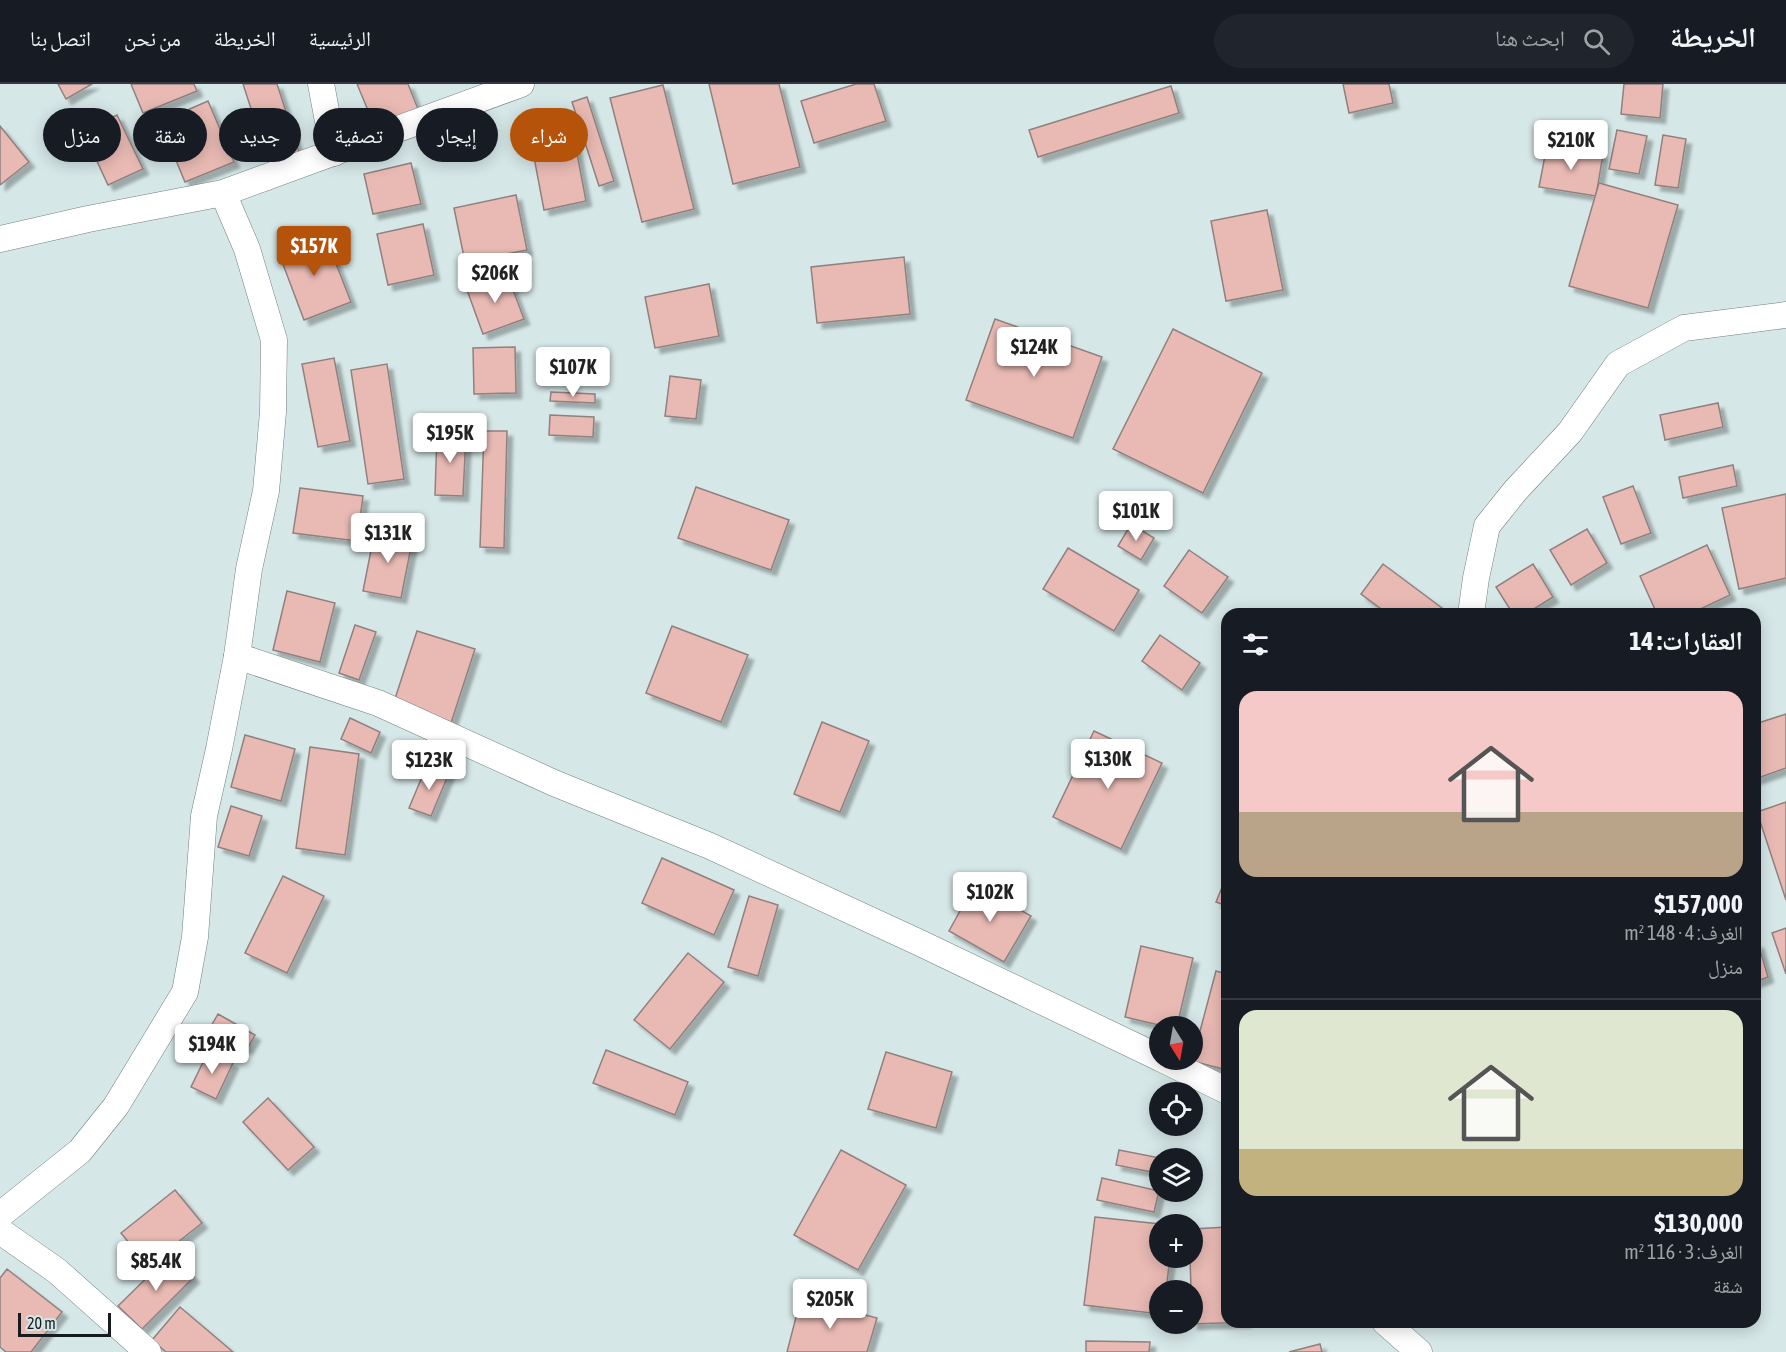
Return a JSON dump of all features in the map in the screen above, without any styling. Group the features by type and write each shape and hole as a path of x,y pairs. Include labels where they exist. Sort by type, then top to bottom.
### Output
{"street":[{"path":"321,84 326,108"},
{"path":"404,127 521,84"},
{"path":"0,239 88,219 223,193 313,161"},
{"path":"0,1215 80,1151 116,1106 185,992 195,937 204,816 237,656 249,569 266,491 273,412 274,340 247,249 223,193"},
{"path":"1472,608 1487,526 1515,491 1570,432 1618,364 1684,328 1786,315"},
{"path":"237,656 378,703 554,783 710,846 1149,1052"},
{"path":"1186,1070 1221,1087"},
{"path":"0,1231 57,1271 148,1352"},
{"path":"1392,1328 1419,1352"}],"building":[{"path":"58,84 92,84 66,99"},
{"path":"131,84 194,84 197,91 155,108 141,108"},
{"path":"243,84 277,84 285,108 251,108"},
{"path":"357,84 408,84 418,108 404,115 404,108 367,108"},
{"path":"709,84 779,84 800,167 733,184"},
{"path":"856,84 874,84 886,121 814,143 801,101"},
{"path":"1343,84 1389,84 1393,103 1349,113"},
{"path":"1624,84 1663,84 1660,118 1621,114"},
{"path":"663,85 694,209 642,222 610,98"},
{"path":"1171,86 1179,113 1038,157 1029,130"},
{"path":"587,97 614,181 599,186 588,152 588,108 574,108 572,102"},
{"path":"208,101 219,127 219,162 234,162 185,182 177,162 207,162 207,108 192,108"},
{"path":"121,123 133,148 133,162 140,162 143,169 108,185 97,162 121,162"},
{"path":"0,126 29,162 0,185"},
{"path":"1617,130 1647,136 1639,174 1609,169"},
{"path":"1663,135 1686,139 1678,188 1655,185"},
{"path":"1547,145 1603,154 1596,196 1539,187"},
{"path":"535,162 579,162 586,201 544,210"},
{"path":"411,163 421,204 373,214 364,174"},
{"path":"1599,183 1678,205 1648,308 1569,286"},
{"path":"516,195 527,250 465,262 454,208"},
{"path":"1267,210 1283,290 1226,301 1211,221"},
{"path":"423,224 434,275 388,285 377,234"},
{"path":"324,233 351,302 304,320 278,251"},
{"path":"904,257 910,314 817,323 811,267"},
{"path":"507,274 524,319 483,334 467,290"},
{"path":"709,284 719,336 655,348 645,297"},
{"path":"995,319 1102,357 1073,438 966,400"},
{"path":"1173,329 1262,373 1203,493 1113,449"},
{"path":"515,347 516,393 474,394 473,348"},
{"path":"334,358 350,441 318,447 302,364"},
{"path":"387,364 404,479 368,484 351,370"},
{"path":"670,376 701,380 696,419 665,416"},
{"path":"551,392 595,394 595,403 550,401"},
{"path":"1718,403 1723,427 1665,440 1660,415"},
{"path":"550,415 594,417 593,437 549,435"},
{"path":"484,431 507,431 504,548 480,547"},
{"path":"437,433 466,434 463,496 435,495"},
{"path":"1733,465 1737,486 1683,498 1679,477"},
{"path":"1633,486 1651,533 1621,544 1603,497"},
{"path":"696,487 789,520 771,570 678,538"},
{"path":"300,488 363,496 357,541 293,533"},
{"path":"1786,494 1786,578 1739,589 1722,508"},
{"path":"1131,524 1154,538 1141,560 1118,546"},
{"path":"1587,529 1607,563 1571,585 1550,550"},
{"path":"375,530 413,537 401,598 363,591"},
{"path":"1707,545 1730,595 1703,608 1654,608 1640,576"},
{"path":"1068,548 1139,590 1114,631 1043,589"},
{"path":"1189,550 1228,577 1202,613 1164,586"},
{"path":"1383,564 1442,608 1380,608 1361,594"},
{"path":"1533,564 1553,597 1536,608 1509,608 1496,587"},
{"path":"287,591 335,603 320,662 273,650"},
{"path":"355,625 376,632 359,680 339,673"},
{"path":"672,626 748,655 721,722 646,693"},
{"path":"417,631 475,649 450,726 392,708"},
{"path":"1160,635 1200,663 1182,690 1142,661"},
{"path":"1786,714 1786,768 1761,777 1761,722"},
{"path":"350,718 380,732 371,753 341,739"},
{"path":"822,722 869,741 840,812 794,794"},
{"path":"1094,731 1162,763 1121,849 1053,817"},
{"path":"245,735 295,749 281,801 231,787"},
{"path":"310,747 359,754 345,855 296,848"},
{"path":"427,765 449,773 431,816 409,808"},
{"path":"1786,802 1786,900 1761,824 1761,811"},
{"path":"231,806 262,816 249,856 218,847"},
{"path":"662,858 734,890 714,935 642,903"},
{"path":"283,876 324,896 287,973 245,953"},
{"path":"975,884 1031,916 1004,962 949,931"},
{"path":"1221,890 1221,904 1216,902"},
{"path":"749,896 778,905 758,976 728,967"},
{"path":"1786,928 1786,974 1772,933"},
{"path":"1141,946 1193,958 1179,1016 1149,1016 1149,1023 1125,1017"},
{"path":"688,953 724,982 670,1049 634,1020"},
{"path":"1761,953 1768,977 1761,980"},
{"path":"1216,971 1221,972 1221,1068 1203,1064 1203,1020"},
{"path":"218,1014 255,1035 247,1049 210,1028"},
{"path":"606,1050 688,1082 675,1115 593,1083"},
{"path":"208,1052 233,1063 216,1099 191,1087"},
{"path":"886,1052 952,1072 936,1128 868,1109"},
{"path":"268,1098 314,1147 288,1170 243,1122"},
{"path":"841,1150 906,1185 858,1270 794,1235"},
{"path":"1119,1150 1149,1156 1149,1171 1116,1165"},
{"path":"1102,1178 1149,1189 1149,1202 1156,1202 1154,1212 1097,1200"},
{"path":"175,1190 202,1223 148,1266 121,1233"},
{"path":"1095,1217 1149,1223 1149,1268 1169,1268 1167,1280 1149,1280 1149,1313 1084,1305"},
{"path":"1221,1227 1221,1323 1203,1324 1203,1280 1191,1280 1190,1268 1203,1268 1203,1228"},
{"path":"171,1254 194,1277 142,1329 118,1306"},
{"path":"7,1269 62,1312 31,1352 6,1352 0,1347 0,1278"},
{"path":"801,1298 877,1318 867,1352 787,1352"},
{"path":"180,1307 233,1352 166,1352 152,1340"},
{"path":"1086,1341 1150,1342 1149,1352 1086,1352"},
{"path":"1320,1344 1322,1352 1289,1352"}]}
